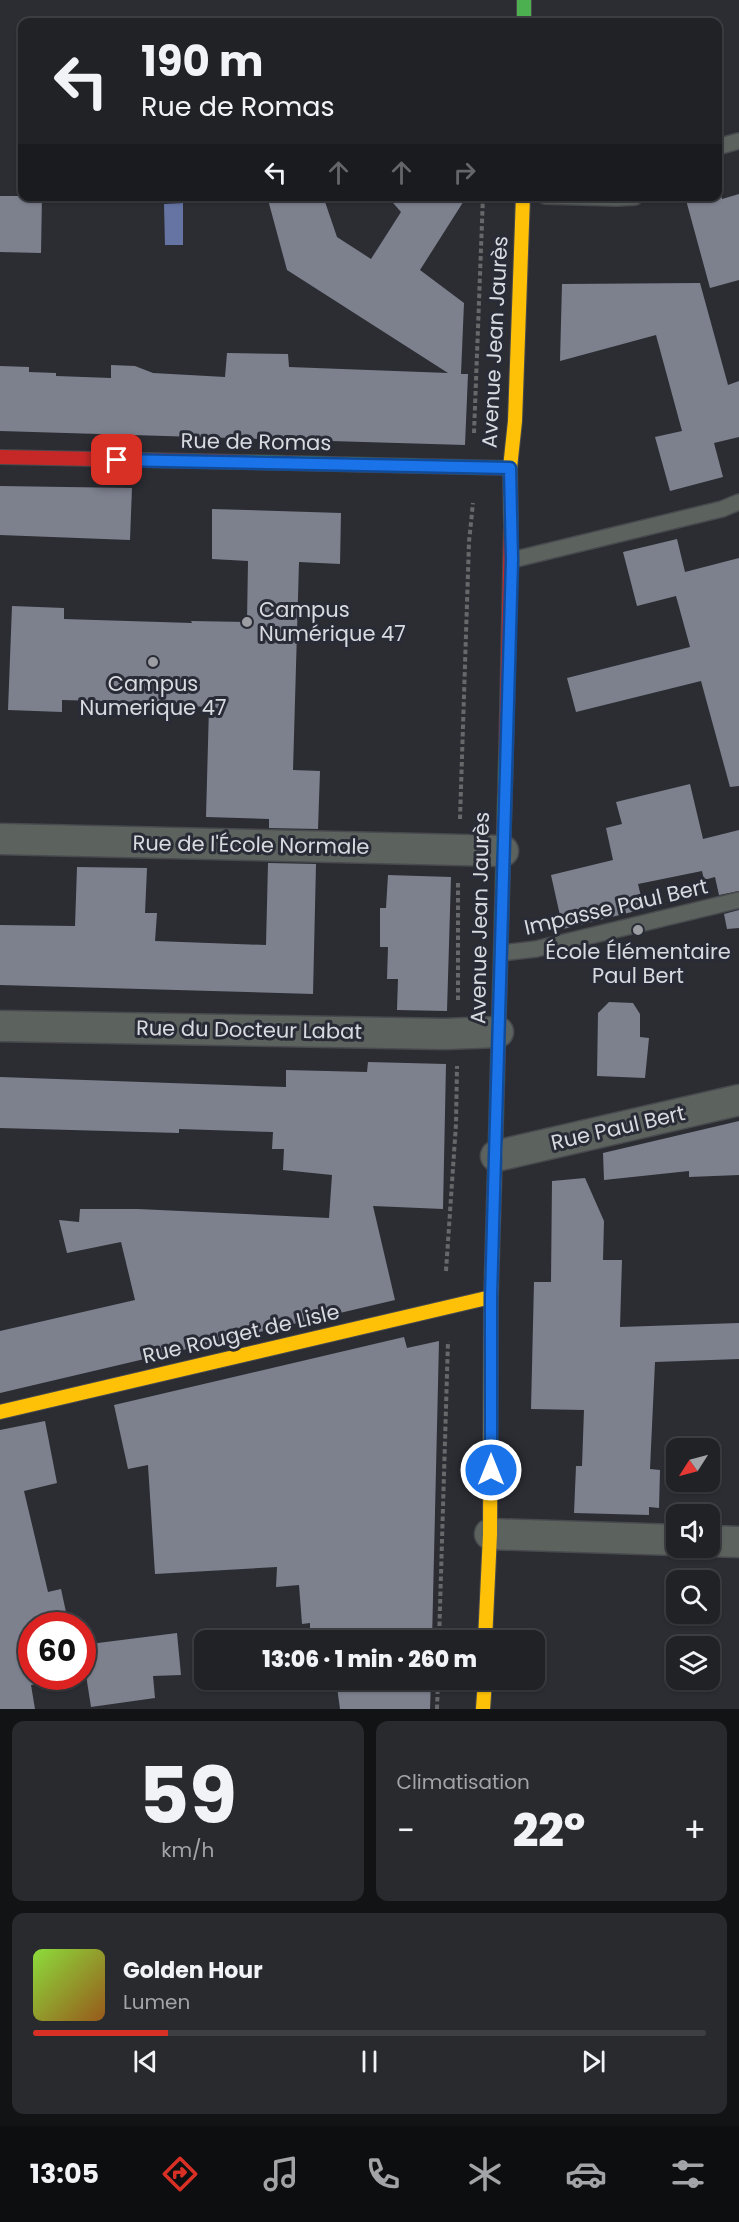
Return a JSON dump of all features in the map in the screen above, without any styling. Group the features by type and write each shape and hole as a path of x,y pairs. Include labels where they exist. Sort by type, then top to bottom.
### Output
{"main road":[{"path":"524,0 524,18"},
{"name":"Avenue Jean Jaurès","path":"486,1630 490,1534 491,1297 512,560 510,468 515,421 523,201"},
{"name":"Rue de Romas","path":"0,457 510,468"},
{"name":"Rue Rouget de Lisle","path":"0,1412 491,1297"},
{"path":"483,1709 484,1690"}],"street":[{"name":"Rue de l'École Normale","path":"0,839 503,851"},
{"name":"Rue du Docteur Labat","path":"0,1026 498,1032"},
{"name":"Rue Paul Bert","path":"496,1156 739,1100"},
{"path":"490,1534 666,1540"},
{"path":"720,1541 739,1542"}],"lane":[{"path":"722,146 739,141"},
{"path":"512,560 739,502"},
{"name":"Impasse Paul Bert","path":"502,953 536,950 739,900"}],"path":[{"path":"439,1630 450,1306 446,1279 456,1124 458,851 469,542 478,468 474,432 483,201"},
{"path":"437,1709 438,1690"}],"water":[{"path":"183,203 183,245 165,245 164,204"}],"building":[{"path":"739,194 739,280 710,288 686,201 722,201 722,199"},
{"path":"0,196 18,196 18,201 42,201 41,253 0,252"},
{"path":"268,201 325,201 337,237 371,259 401,212 391,201 464,201 420,270 464,303 461,374 468,374 465,445 0,431 0,366 29,367 29,372 56,373 56,376 111,378 111,365 135,366 153,373 225,377 227,353 288,354 289,367 448,373 287,270"},
{"path":"700,283 728,385 739,381 739,437 714,443 723,477 670,491 655,437 682,431 656,335 560,361 562,284"},
{"path":"0,486 132,488 130,540 0,535"},
{"name":"Campus Numerique 47","path":"212,509 341,513 340,564 299,562 293,770 320,771 318,829 269,828 269,819 206,817 209,707 188,706 188,703 62,700 62,712 8,710 12,606 64,608 64,619 192,623 191,621 247,622 248,561 212,559"},
{"path":"677,539 685,572 739,558 739,786 730,787 701,681 576,712 567,678 690,647 676,596 637,606 623,552"},
{"path":"690,784 703,839 739,830 739,891 719,895 715,877 704,880 702,871 638,884 644,909 563,929 551,875 613,860 606,828 622,824 616,802"},
{"path":"268,863 316,864 313,994 0,985 0,925 75,926 77,867 147,868 145,913 157,913 155,941 266,945"},
{"path":"388,875 451,877 447,1011 397,1010 398,979 387,979 388,947 380,947 380,908 386,908"},
{"path":"739,910 739,928 727,929 724,914"},
{"path":"609,1002 633,1003 640,1014 640,1037 649,1038 645,1078 597,1076 598,1013"},
{"path":"368,1062 446,1064 443,1209 373,1206 395,1300 0,1393 0,1331 135,1300 121,1242 67,1253 59,1220 79,1222 80,1209 138,1209 329,1218 332,1175 283,1170 284,1149 272,1149 273,1132 179,1129 179,1133 0,1128 0,1077 286,1087 286,1070 367,1072"},
{"path":"739,1121 739,1175 689,1177 689,1171 604,1180 603,1153"},
{"path":"585,1178 604,1221 603,1260 622,1260 620,1327 739,1323 739,1359 655,1362 650,1469 660,1470 659,1508 649,1507 649,1515 574,1513 576,1466 582,1466 584,1410 531,1409 534,1282 551,1282 552,1181"},
{"path":"404,1337 407,1348 439,1341 432,1630 310,1629 310,1623 302,1624 299,1585 276,1587 277,1567 155,1574 148,1465 128,1469 114,1405"},
{"path":"45,1421 57,1483 24,1491 48,1592 61,1589 66,1612 18,1612 18,1690 32,1690 35,1709 0,1709 0,1430"},
{"path":"177,1633 181,1675 153,1676 155,1698 91,1707 88,1690 96,1690 96,1643"},
{"path":"337,1690 431,1690 430,1709 340,1709"}],"traffic: fast":[{"path":"524,0 524,18"},
{"path":"241,462 510,468"},
{"path":"496,1126 506,755"}],"traffic: slow":[{"path":"511,525 510,468 515,421 523,201"},
{"path":"486,1630 490,1534 491,1297 496,1126"},
{"path":"0,1412 491,1297"},
{"path":"483,1709 484,1690"}],"traffic: jam":[{"path":"0,457 241,462"},
{"path":"506,755 511,525"}],"place":[{"name":"Campus Numérique 47","path":"247,622"},
{"name":"Campus Numerique 47","path":"153,662"},
{"name":"École Élémentaire Paul Bert","path":"638,930"}],"route":[{"path":"117,460 510,468 512,560 491,1297 491,1470"}]}
